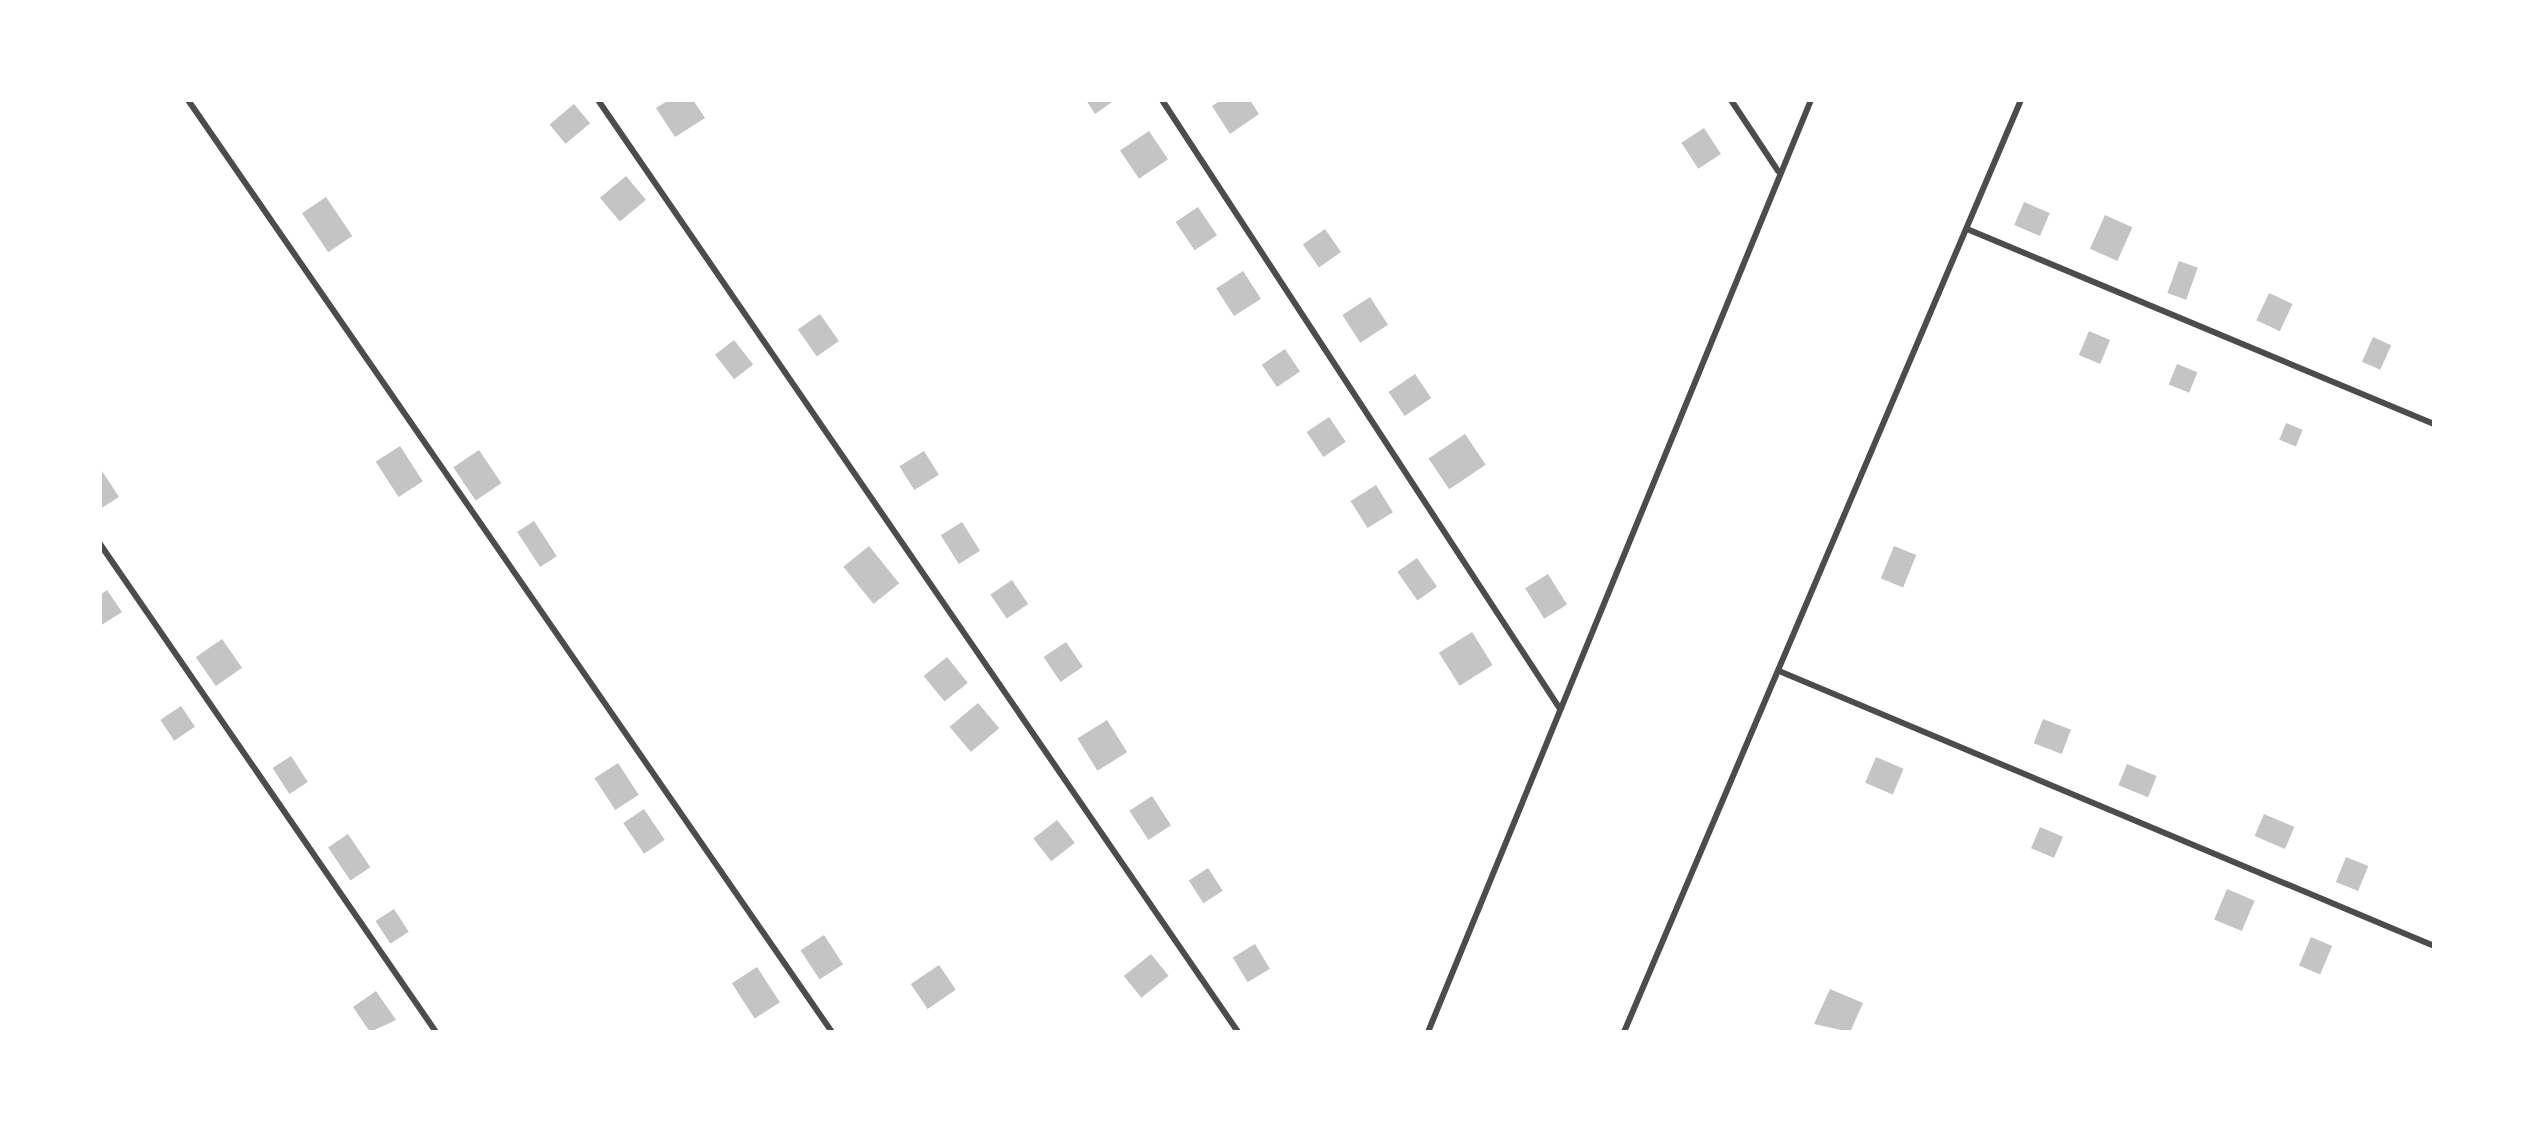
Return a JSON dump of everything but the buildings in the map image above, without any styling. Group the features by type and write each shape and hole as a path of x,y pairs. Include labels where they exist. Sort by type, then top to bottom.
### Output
{"lane":[{"path":"188,100 832,1032"},
{"path":"598,100 1238,1032"},
{"path":"1162,100 1560,709"},
{"path":"1731,100 1778,171"},
{"path":"1428,1032 1778,171 1811,100"},
{"path":"1624,1032 2021,100"},
{"path":"1967,229 2434,424"},
{"path":"100,544 436,1032"},
{"path":"1779,671 2434,946"}]}
